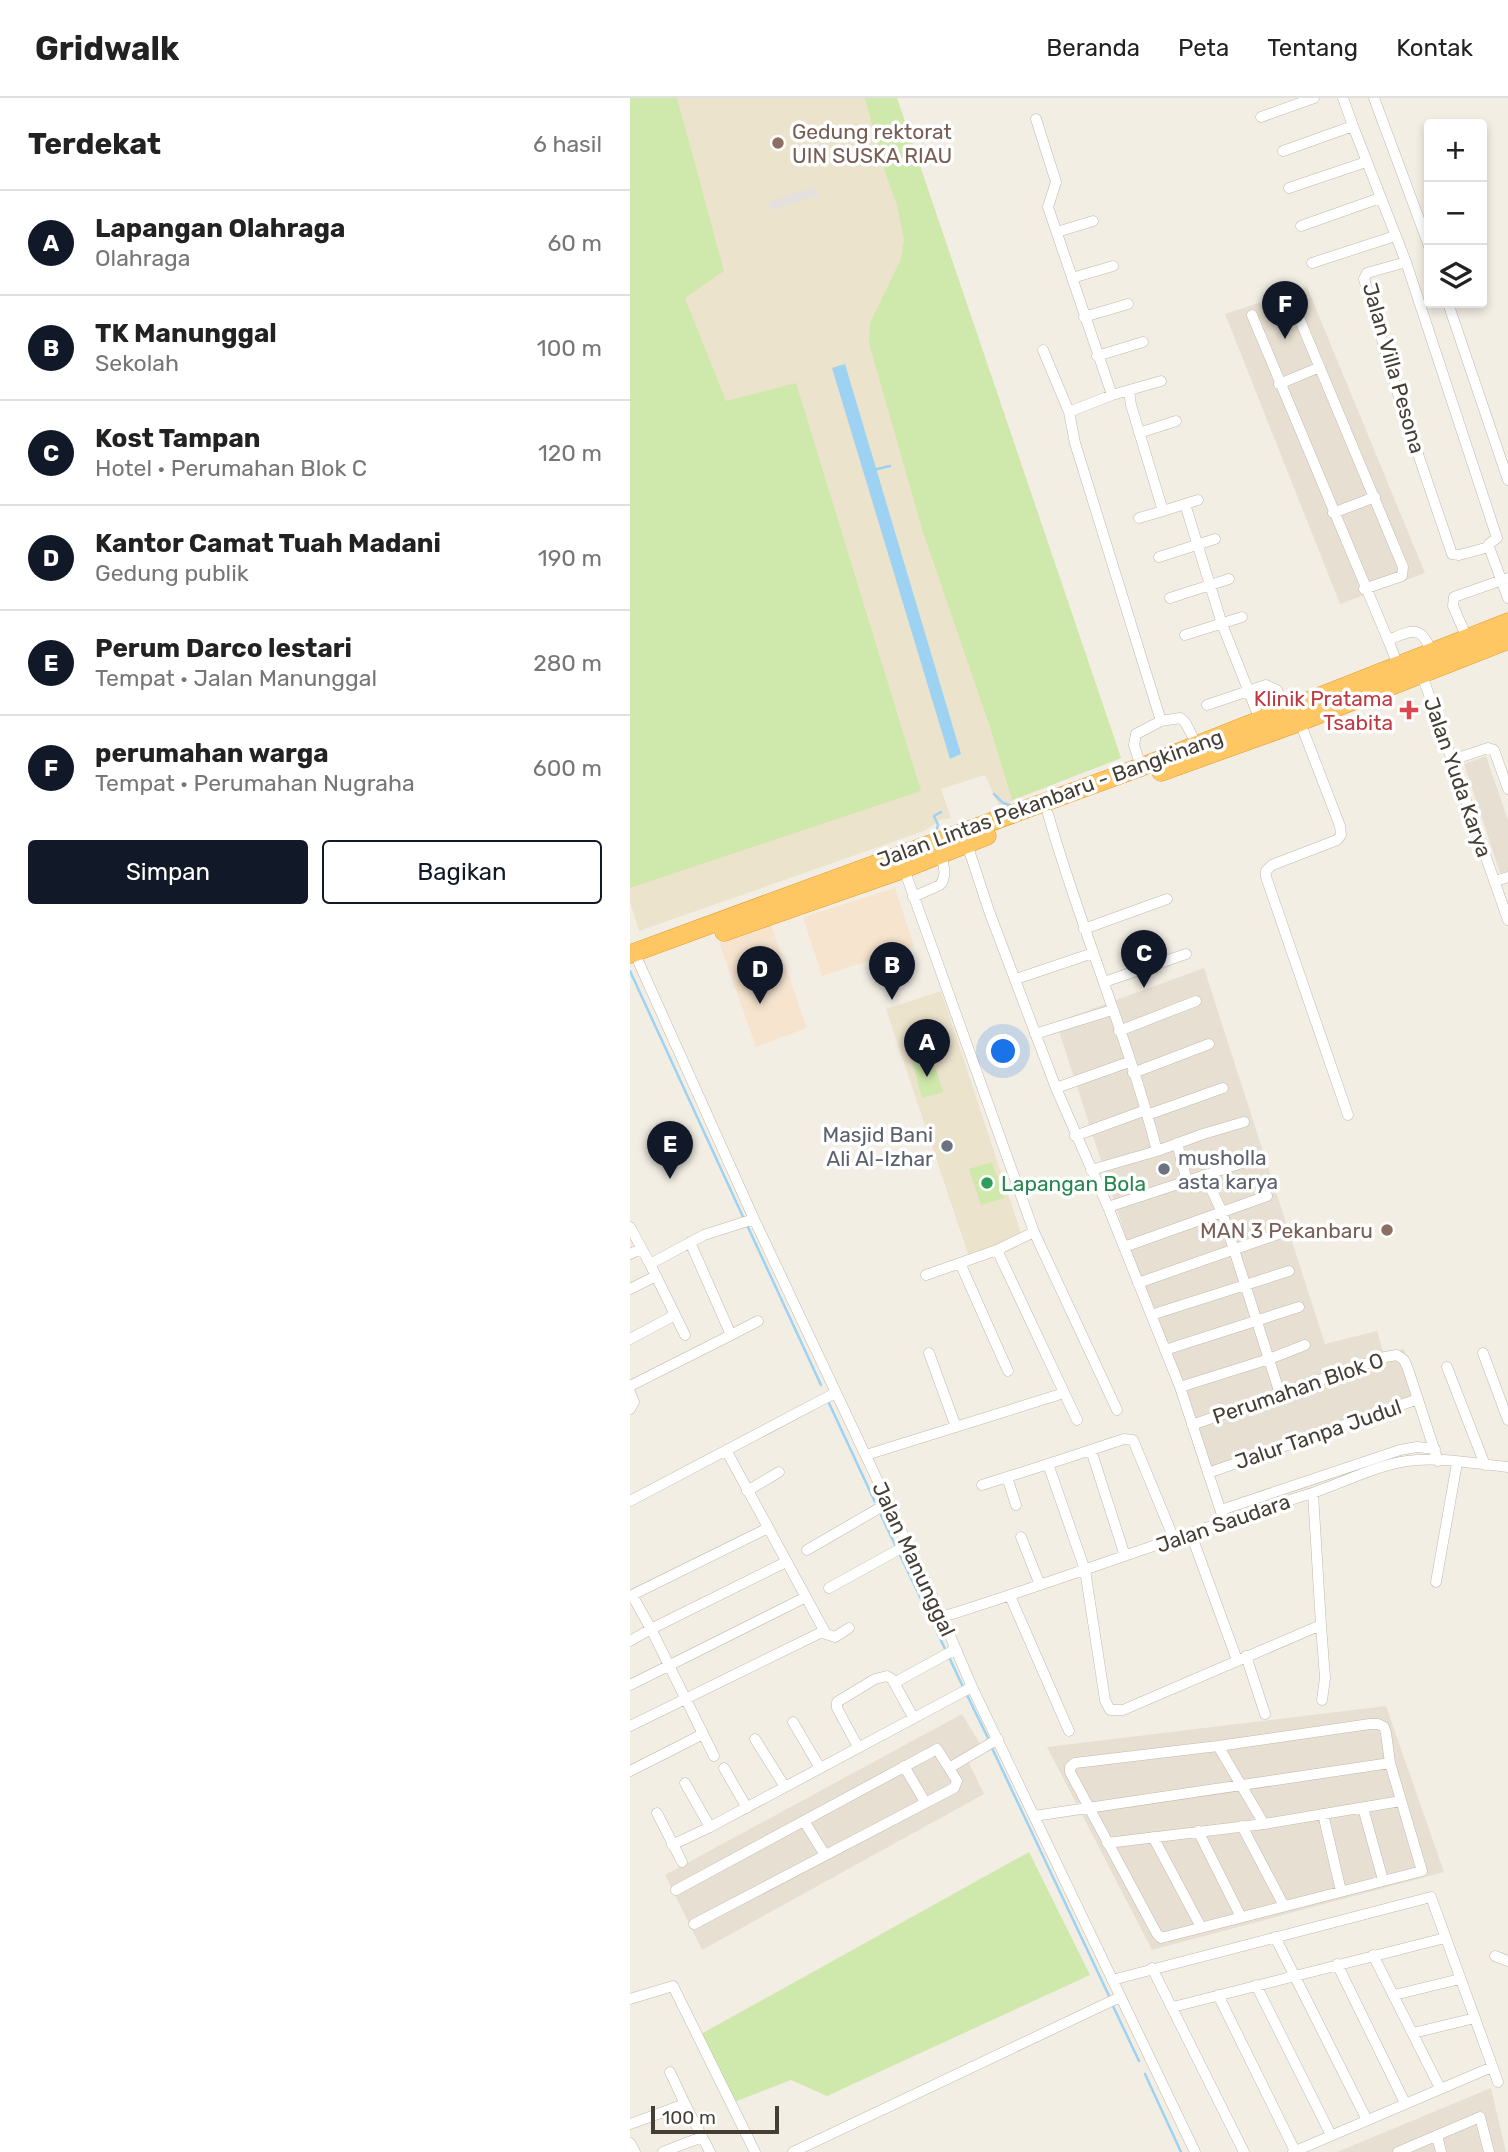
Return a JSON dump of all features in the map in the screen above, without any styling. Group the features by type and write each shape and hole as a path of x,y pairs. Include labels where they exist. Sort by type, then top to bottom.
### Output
{"highway":[{"name":"Jalan Lintas Pekanbaru - Bangkinang","path":"636,958 748,917 904,869 1048,814 1293,716 1398,665 1508,622"},
{"name":"Jalan Lintas Pekanbaru - Bangkinang","path":"770,910 844,874 1141,767 1261,720 1293,716 1422,675 1508,640"}],"street":[{"path":"1261,117 1314,98"},
{"path":"1343,98 1406,262"},
{"path":"1374,98 1429,245"},
{"path":"1036,119 1056,183 1048,207 1112,395"},
{"path":"1283,151 1353,125"},
{"path":"1289,188 1366,162"},
{"path":"1301,226 1380,198"},
{"path":"1057,232 1093,222"},
{"path":"1312,263 1395,236"},
{"name":"Jalan Villa Pesona","path":"1406,262 1497,538 1489,547 1459,555 1452,554 1382,344 1364,276 1406,262"},
{"path":"1072,278 1112,266"},
{"path":"1292,301 1375,497 1403,572 1402,576 1364,589"},
{"path":"1084,317 1128,304"},
{"path":"1450,308 1508,480"},
{"path":"1252,315 1364,589 1398,665"},
{"path":"1097,356 1143,342"},
{"path":"1043,350 1069,412 1079,455 1161,721"},
{"path":"1279,384 1320,367"},
{"path":"1069,412 1112,395 1161,381"},
{"path":"1129,391 1163,511"},
{"path":"1139,432 1176,421"},
{"path":"1333,513 1375,497"},
{"path":"1139,518 1198,500"},
{"path":"1185,504 1222,624 1261,720"},
{"path":"1159,557 1215,539"},
{"name":"Jalan Villa Pesona","path":"1489,547 1504,580 1508,598"},
{"path":"1170,598 1229,579"},
{"path":"1467,638 1453,606 1454,597 1504,580"},
{"path":"1185,635 1242,617"},
{"path":"1388,640 1418,631 1424,634 1432,652"},
{"name":"Jalan Yuda Karya","path":"1422,675 1508,920"},
{"path":"1207,705 1266,685 1277,690 1293,716 1340,826 1337,840 1272,865 1266,871 1266,877 1348,1115"},
{"path":"1141,767 1134,745 1136,734 1161,721 1180,718 1197,745"},
{"path":"1452,760 1488,748 1494,750 1508,789"},
{"path":"1048,814 1147,1112 1157,1151"},
{"path":"967,844 989,911 1056,1088 1108,1207 1180,1387 1222,1515"},
{"path":"913,897 943,882 945,871 941,854"},
{"path":"904,869 1034,1232 1117,1410"},
{"path":"1495,881 1508,877"},
{"path":"1084,929 1167,899"},
{"path":"1016,979 1093,953"},
{"path":"1104,982 1186,954"},
{"name":"Jalan Manunggal","path":"636,958 972,1687 1195,2152"},
{"path":"1119,1031 1196,1001"},
{"path":"1035,1034 1112,1010"},
{"path":"1133,1073 1209,1044"},
{"path":"1056,1088 1129,1062"},
{"path":"1075,1136 1223,1087"},
{"path":"1091,1170 1244,1122"},
{"path":"1177,1143 1187,1182"},
{"path":"1108,1207 1254,1159"},
{"path":"1205,1176 1222,1212 1247,1284 1280,1394"},
{"path":"1124,1247 1267,1196"},
{"path":"650,1264 704,1235 754,1219"},
{"path":"630,1227 685,1335"},
{"path":"926,1275 997,1250 1034,1232"},
{"path":"1138,1283 1282,1233"},
{"path":"690,1242 731,1335"},
{"path":"630,1254 640,1249"},
{"path":"997,1250 1077,1420"},
{"path":"960,1263 1008,1371"},
{"path":"1151,1315 1289,1271"},
{"path":"630,1289 656,1276"},
{"path":"1165,1350 1299,1307"},
{"path":"630,1339 676,1315"},
{"path":"630,1386 758,1321"},
{"path":"1180,1387 1305,1345"},
{"path":"929,1353 956,1427"},
{"path":"1483,1353 1508,1420"},
{"name":"Perumahan Blok O","path":"1192,1425 1396,1355 1404,1360 1418,1399"},
{"path":"1447,1367 1485,1465"},
{"path":"630,1391 634,1402 630,1409"},
{"path":"630,1501 835,1393"},
{"path":"866,1455 1064,1393"},
{"name":"Jalur Tanpa Judul","path":"1208,1473 1418,1399 1438,1461"},
{"path":"982,1485 1124,1439 1133,1440 1174,1539"},
{"name":"Jalur Tanpa Judul","path":"1222,1515 1400,1450 1416,1447 1435,1449"},
{"path":"726,1450 824,1631 829,1637 835,1637 849,1628"},
{"path":"1091,1450 1125,1556"},
{"name":"Jalan Saudara","path":"942,1617 1191,1534 1222,1515 1313,1493 1392,1464 1417,1460 1508,1467"},
{"path":"1436,1582 1457,1463"},
{"path":"1048,1464 1085,1570 1105,1700 1111,1710 1124,1710 1321,1625"},
{"path":"1343,1469 1347,1482"},
{"path":"747,1491 779,1472"},
{"path":"1007,1477 1016,1505"},
{"path":"1313,1493 1325,1678 1322,1700"},
{"path":"807,1550 888,1503"},
{"path":"714,1756 670,1665 631,1595 768,1528"},
{"path":"1191,1534 1265,1714"},
{"path":"1021,1537 1040,1586"},
{"path":"829,1588 907,1545"},
{"path":"630,1640 786,1562"},
{"path":"1010,1596 1069,1731"},
{"path":"630,1685 806,1597"},
{"path":"630,1726 824,1631"},
{"path":"894,1683 956,1649"},
{"path":"859,1747 837,1707 837,1702 881,1677 887,1676 894,1683 913,1717"},
{"path":"672,1845 747,1808 972,1687"},
{"path":"793,1721 820,1768"},
{"path":"1378,1724 1384,1727 1386,1733 1390,1763 1422,1870 1159,1937 1070,1772 1070,1767 1075,1763 1378,1724"},
{"path":"630,1771 703,1734"},
{"path":"755,1739 785,1787"},
{"path":"949,1768 998,1739"},
{"path":"1218,1746 1264,1824"},
{"path":"676,1890 937,1749 957,1781 954,1788 694,1924"},
{"path":"1034,1816 1390,1763"},
{"path":"904,1766 925,1802"},
{"path":"724,1768 747,1808"},
{"path":"685,1783 710,1827"},
{"path":"1107,1843 1264,1824 1401,1801"},
{"path":"1363,1808 1383,1880"},
{"path":"657,1813 682,1862"},
{"path":"1323,1814 1341,1891"},
{"path":"804,1821 825,1855"},
{"path":"1242,1826 1284,1906"},
{"path":"1198,1831 1241,1917"},
{"path":"1153,1837 1201,1927"},
{"path":"1112,1980 1431,1897 1498,2082"},
{"path":"1275,1937 1367,2120"},
{"path":"1173,2007 1445,1938"},
{"path":"1373,1955 1440,2088"},
{"path":"1495,1956 1508,1961"},
{"path":"1337,1964 1405,2103"},
{"path":"1152,1968 1244,2152"},
{"path":"1394,1995 1460,1979"},
{"path":"1256,1985 1331,2136"},
{"path":"630,1999 673,1986 755,2152"},
{"path":"1218,1995 1294,2152 1492,2067"},
{"path":"793,2152 1120,1997"},
{"path":"1413,2033 1475,2018"},
{"path":"670,2072 710,2152"},
{"path":"630,2124 685,2104"},
{"path":"1402,2151 1480,2117 1489,2152"},
{"path":"1437,2135 1441,2152"},
{"path":"663,2152 702,2137"},
{"path":"630,2143 635,2152"}],"shaded area":[{"path":"630,98 897,98 1121,758 999,806 985,775 941,789 951,818 940,820 924,831 639,931 630,902"},
{"path":"815,187 818,196 771,210 768,202"},
{"path":"1307,287 1425,573 1340,604 1225,314"},
{"path":"1486,756 1508,820 1508,871 1500,873 1464,764"},
{"path":"895,888 914,946 822,976 803,917"},
{"path":"771,925 807,1028 756,1047 719,942"},
{"path":"1204,968 1325,1344 1377,1331 1384,1355 1404,1349 1421,1398 1203,1475 1056,1022"},
{"path":"941,991 1022,1236 968,1254 886,1009"},
{"path":"1386,1706 1444,1872 1152,1950 1047,1747"},
{"path":"962,1714 985,1752 968,1761 984,1794 702,1950 665,1875"},
{"path":"1491,2088 1506,2152 1337,2152"}],"green space":[{"path":"630,98 677,98 724,271 685,298 726,401 796,383 921,791 630,888"},
{"path":"865,98 897,98 1121,758 1012,800 991,730 923,532 869,343 870,323 901,259 904,240 897,205"},
{"path":"932,1056 943,1092 922,1098 912,1062"},
{"name":"Lapangan Bola","path":"992,1162 1004,1198 981,1205 969,1169"},
{"path":"1029,1852 1090,1975 827,2096 791,2080 734,2102 701,2034"}],"water":[{"path":"845,364 961,754 950,759 832,368"}],"waterway":[{"path":"873,470 890,466"},
{"path":"994,794 1003,803 1014,806"},
{"path":"935,836 938,825 934,816 941,812"},
{"path":"630,971 744,1219"},
{"path":"747,1225 821,1385"},
{"path":"828,1401 875,1502"},
{"path":"881,1515 896,1547"},
{"path":"899,1553 946,1651"},
{"path":"949,1657 964,1689"},
{"path":"967,1695 988,1738"},
{"path":"992,1748 1110,1998"},
{"path":"1112,2004 1139,2061"},
{"path":"1145,2074 1181,2152"}],"place":[{"name":"Gedung rektorat UIN SUSKA RIAU","path":"778,143"},
{"name":"perumahan warga","path":"1285,339"},
{"name":"Klinik Pratama Tsabita","path":"1409,710"},
{"name":"Kost Tampan","path":"1144,988"},
{"name":"TK Manunggal","path":"892,1000"},
{"name":"Kantor Camat Tuah Madani","path":"760,1004"},
{"name":"Lapangan Olahraga","path":"927,1077"},
{"name":"Masjid Bani Ali Al-Izhar","path":"947,1146"},
{"name":"musholla asta karya","path":"1164,1169"},
{"name":"Perum Darco lestari","path":"670,1179"},
{"name":"Lapangan Bola","path":"987,1183"},
{"name":"MAN 3 Pekanbaru","path":"1387,1230"}]}
